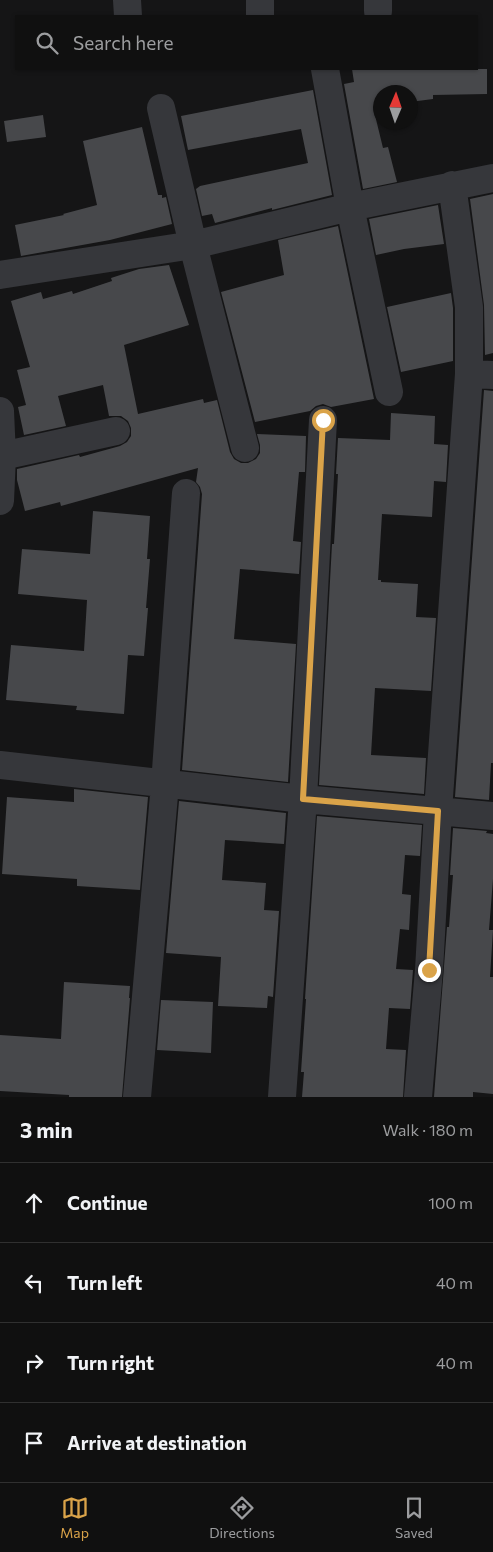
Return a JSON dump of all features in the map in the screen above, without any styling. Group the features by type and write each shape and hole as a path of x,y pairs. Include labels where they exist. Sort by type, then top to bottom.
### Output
{"street":[{"path":"127,0 128,15"},
{"path":"260,0 260,15"},
{"path":"325,70 350,207 389,392"},
{"path":"161,108 193,245 245,448"},
{"path":"0,275 193,245 350,207 493,178"},
{"path":"418,1097 429,970 438,811 481,374 469,306 452,185"},
{"path":"0,410 1,479 116,431"},
{"path":"282,1097 303,799 323,420"},
{"path":"137,1097 165,784 186,493"},
{"path":"0,765 303,799 493,816"}],"building":[{"path":"487,69 487,94 433,95 433,99 418,101 418,85 373,85 373,130 379,130 383,148 388,147 397,182 363,189 344,84 354,82 352,70"},
{"path":"313,90 332,195 215,223 212,214 202,216 196,189 200,186 308,163 301,129 188,150 181,116"},
{"path":"43,115 46,137 7,142 4,121"},
{"path":"142,127 158,195 162,195 162,198 166,197 172,224 110,240 21,256 15,225 64,215 97,205 83,141"},
{"path":"493,194 493,353 485,355 484,305 470,199"},
{"path":"438,205 444,244 376,255 369,219"},
{"path":"338,226 374,399 331,407 323,404 316,406 310,411 255,422 221,292 284,275 278,240"},
{"path":"169,265 189,325 124,345 138,414 203,399 204,403 217,400 230,452 234,459 241,463 248,463 256,459 260,453 257,434 306,436 305,472 299,472 293,541 301,542 299,574 240,569 234,639 296,644 288,782 182,770 202,494 196,482 198,468 61,506 60,502 25,511 17,480 17,469 79,455 80,457 120,446 127,442 131,436 131,428 128,421 121,416 109,416 103,385 58,396 66,426 24,435 18,407 26,405 17,370 30,367 11,301 41,292 43,299 72,291 73,294 112,281 111,278 139,269"},
{"path":"451,293 453,308 453,361 401,372 387,307"},
{"path":"484,390 493,391 493,763 491,763 489,800 455,797"},
{"path":"391,413 435,416 434,444 448,445 446,482 434,481 432,517 382,514 378,580 381,580 381,582 418,584 416,617 436,618 431,691 375,688 371,755 426,758 424,794 319,785 332,544 334,544 338,474 336,474 338,438 390,440"},
{"path":"93,511 150,516 147,559 150,559 146,608 148,608 144,656 128,655 124,714 76,710 77,706 6,700 11,645 84,651 87,600 18,594 22,549 90,554"},
{"path":"74,789 148,797 140,890 77,886 77,879 2,874 7,797 74,802"},
{"path":"179,801 286,813 284,844 225,840 222,880 266,883 264,910 279,911 273,997 268,996 267,1008 218,1006 221,957 166,953"},
{"path":"317,816 422,825 420,856 405,855 402,894 411,895 409,930 400,929 396,969 413,970 410,1009 389,1008 386,1049 406,1050 403,1097 302,1097 304,1072 301,1072"},
{"path":"453,828 487,831 486,833 493,834 493,879 489,930 493,930 490,977 493,977 493,1094 473,1092 473,1097 434,1097 447,927 449,927 453,875 450,875"},
{"path":"64,982 130,986 122,1097 69,1097 69,1095 0,1091 0,1035 61,1039"},
{"path":"161,1000 213,1002 211,1053 157,1050"}],"route":[{"path":"323,420 303,799 438,811 429,970"}]}
